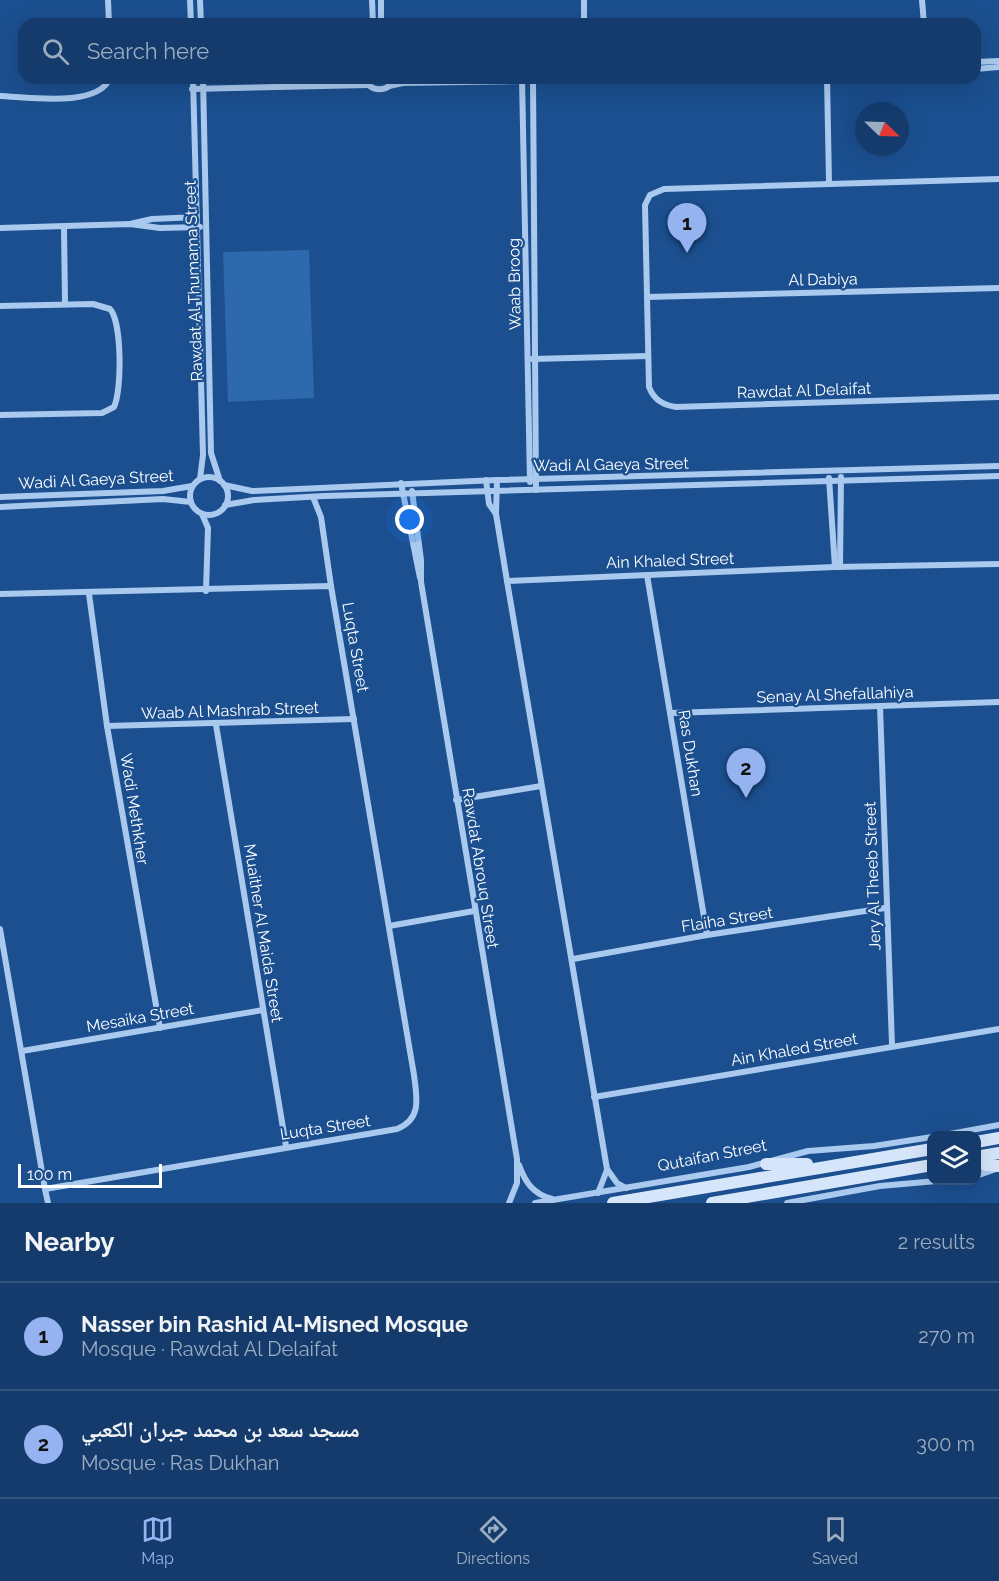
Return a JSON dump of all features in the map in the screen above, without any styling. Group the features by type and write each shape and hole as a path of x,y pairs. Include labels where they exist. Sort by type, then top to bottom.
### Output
{"street":[{"path":"108,0 109,18"},
{"path":"190,0 191,18"},
{"path":"200,0 201,18"},
{"path":"372,0 373,18"},
{"path":"381,0 381,18"},
{"path":"584,0 584,18"},
{"path":"922,0 924,18"},
{"path":"981,62 999,61"},
{"path":"981,68 999,67"},
{"path":"0,96 83,97 103,90 106,84"},
{"name":"Rawdat Al Thumama Street","path":"192,84 203,455 200,479"},
{"name":"Rawdat Al Thumama Street","path":"202,84 212,453 222,483"},
{"path":"278,84 278,89"},
{"path":"192,89 278,89 368,85 381,90 398,84"},
{"name":"Waab Broog","path":"523,84 532,359"},
{"name":"Waab Broog","path":"533,84 533,490"},
{"path":"826,84 829,182"},
{"name":"Rawdat Al Delaifat","path":"999,179 829,182 664,189 654,192 645,205 648,356 651,393 664,405 676,407 999,398"},
{"path":"130,224 152,219 204,217"},
{"path":"0,228 130,224 160,228 205,226"},
{"path":"64,227 65,303"},
{"name":"Al Dabiya","path":"647,297 999,288"},
{"path":"0,306 65,303 103,305 115,314 118,395 114,407 102,413 0,415"},
{"path":"532,359 648,356"},
{"name":"Wadi Al Gaeya Street","path":"222,483 252,491 486,480 999,466"},
{"path":"837,567 840,471"},
{"path":"829,472 837,567"},
{"name":"Wadi Al Gaeya Street","path":"225,505 254,500 324,496 999,476"},
{"path":"206,591 208,528 202,514 191,502 192,486 200,479 213,477 222,483 228,495 225,505 208,528"},
{"path":"486,480 489,504 496,514"},
{"path":"497,480 496,514 607,1169 613,1179 626,1188"},
{"name":"Rawdat Abrouq Street","path":"401,483 421,582 517,1159 517,1183 509,1203"},
{"name":"Rawdat Abrouq Street","path":"411,483 422,566 421,582"},
{"name":"Wadi Al Gaeya Street","path":"0,497 163,491 192,486"},
{"name":"Luqta Street","path":"321,517 324,496"},
{"name":"Luqta Street","path":"45,1188 397,1129 408,1123 415,1114 418,1103 417,1093 321,517 314,497"},
{"name":"Wadi Al Gaeya Street","path":"0,507 163,499 191,502"},
{"path":"202,514 218,513"},
{"name":"Ain Khaled Street","path":"507,581 837,567 999,564"},
{"name":"Ras Dukhan","path":"647,575 707,935"},
{"name":"Luqta Street","path":"0,594 89,594 331,586"},
{"name":"Wadi Methkher","path":"89,594 107,726 160,1028"},
{"name":"Senay Al Shefallahiya","path":"671,713 999,702"},
{"name":"Jery Al Theeb Street","path":"880,706 885,908 892,1045"},
{"name":"Waab Al Mashrab Street","path":"107,726 216,725 354,719"},
{"name":"Muaither Al Maida Street","path":"216,725 286,1146"},
{"path":"456,800 541,786"},
{"name":"Flaiha Street","path":"573,959 707,935 885,908"},
{"path":"389,926 474,911"},
{"path":"0,929 48,1203"},
{"name":"Mesaika Street","path":"22,1051 263,1010"},
{"name":"Ain Khaled Street","path":"594,1097 892,1045 999,1029"},
{"path":"966,1131 999,1125"},
{"name":"Qutaifan Street","path":"535,1203 766,1164 808,1151 874,1146 927,1138"},
{"path":"981,1141 999,1138"},
{"name":"Qutaifan Street","path":"613,1203 927,1150"},
{"path":"981,1156 999,1154"},
{"name":"Rawdat Abrouq Street","path":"517,1159 528,1185 544,1197 554,1200"},
{"path":"766,1164 826,1166"},
{"path":"981,1164 999,1166"},
{"path":"712,1203 927,1166"},
{"path":"981,1174 999,1166"},
{"path":"598,1193 607,1169"},
{"path":"786,1203 880,1186 927,1182"}],"shaded area":[{"path":"309,250 314,398 228,402 223,252"}],"place":[{"name":"Nasser bin Rashid Al-Misned Mosque","path":"687,253"},
{"name":"مسجد سعد بن محمد جبران الكعبي","path":"746,798"}]}
